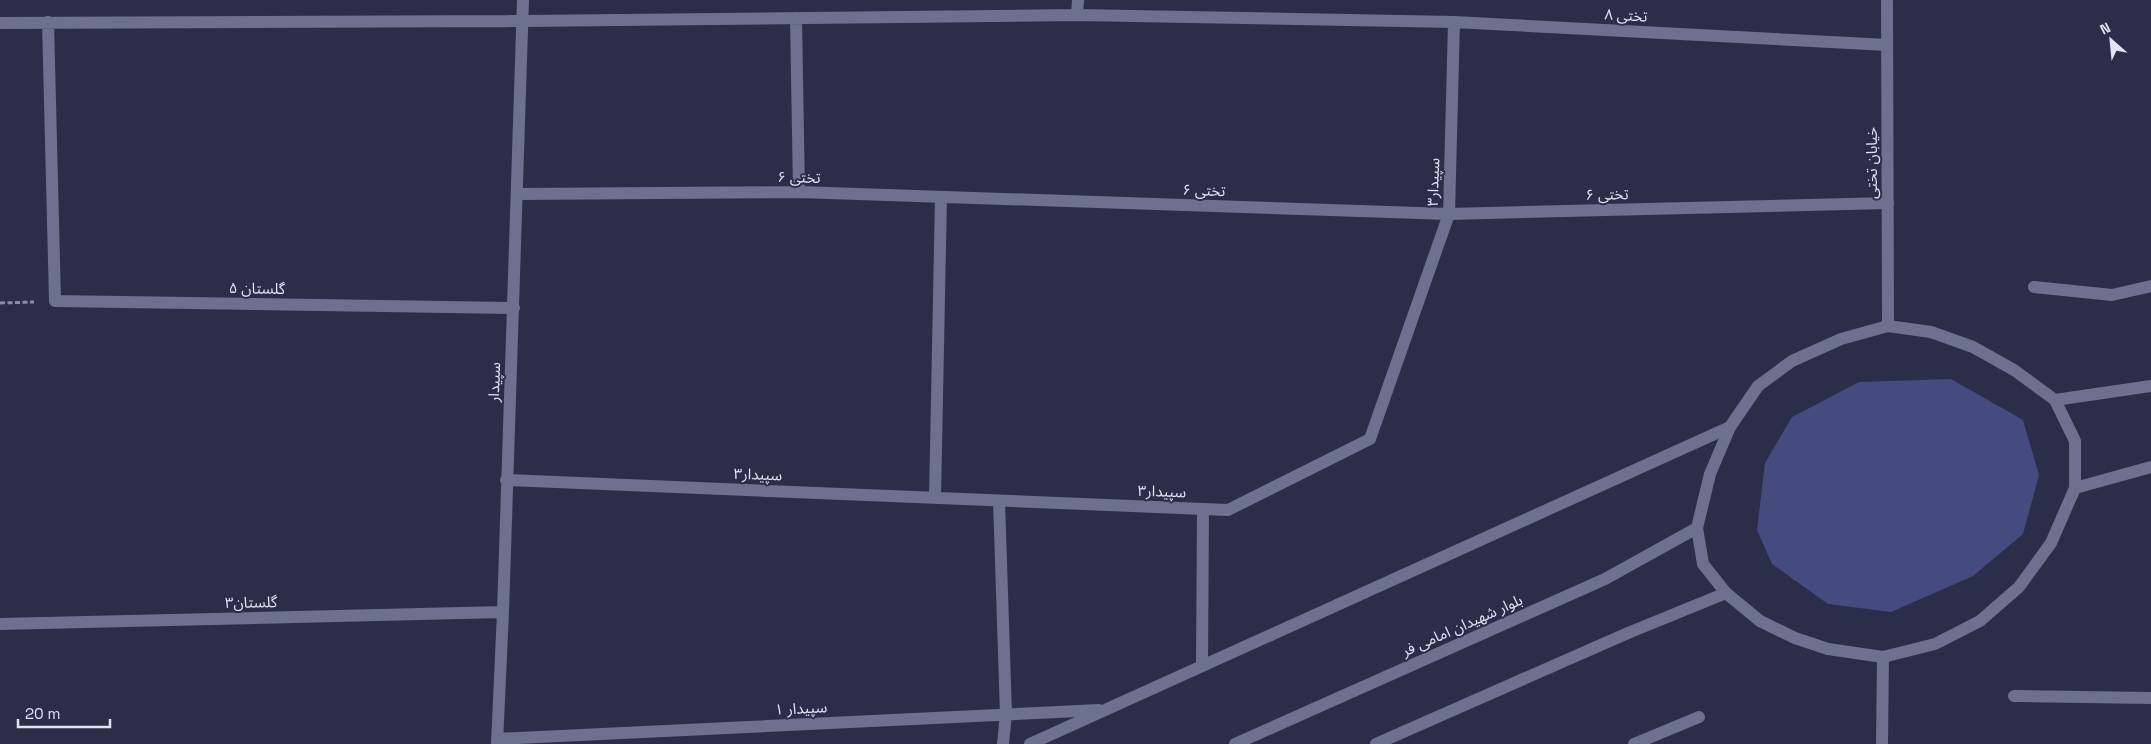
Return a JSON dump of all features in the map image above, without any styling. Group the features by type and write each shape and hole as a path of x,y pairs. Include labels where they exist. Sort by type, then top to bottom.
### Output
{"street":[{"name":"سپیدار","path":"497,742 518,194 523,0"},
{"path":"1077,15 1078,0"},
{"name":"خیابان تختی","path":"1887,0 1888,326"},
{"name":"تختی ۸","path":"0,23 523,21 1077,15 1454,22 1887,45"},
{"path":"796,18 799,192"},
{"path":"48,22 55,302"},
{"name":"سپیدار۳","path":"506,480 1228,510 1370,439 1449,214 1454,22"},
{"name":"تختی ۶","path":"518,194 799,192 1449,214 1888,203"},
{"path":"935,498 941,197"},
{"path":"2034,288 2112,295 2151,286"},
{"name":"گلستان ۵","path":"55,302 514,308"},
{"path":"1888,326 1931,332 1973,347 2014,370 2055,400 2075,441 2075,488 2050,543 2018,587 1980,621 1934,644 1883,657 1828,649 1795,638 1760,621 1726,593 1703,564 1698,528 1710,474 1730,427 1758,386 1792,361 1841,339 1888,326"},
{"path":"2055,400 2151,386"},
{"path":"1030,744 1730,427"},
{"path":"2075,488 2151,467"},
{"path":"999,500 1006,714 1003,744"},
{"path":"1202,666 1203,509"},
{"name":"بلوار شهیدان امامی فر","path":"1236,744 1605,578 1698,528"},
{"path":"1376,744 1628,633 1726,593"},
{"name":"گلستان۳","path":"0,624 503,612"},
{"path":"1882,744 1883,657"},
{"path":"2014,696 2151,698"},
{"name":"سپیدار ۱","path":"497,742 1106,710"},
{"path":"1634,744 1699,717"}],"path":[{"path":"0,303 55,302"}],"shaded area":[{"path":"1951,379 2023,420 2039,475 2023,534 1973,576 1891,612 1828,604 1772,564 1757,530 1765,463 1792,417 1859,382"}]}
